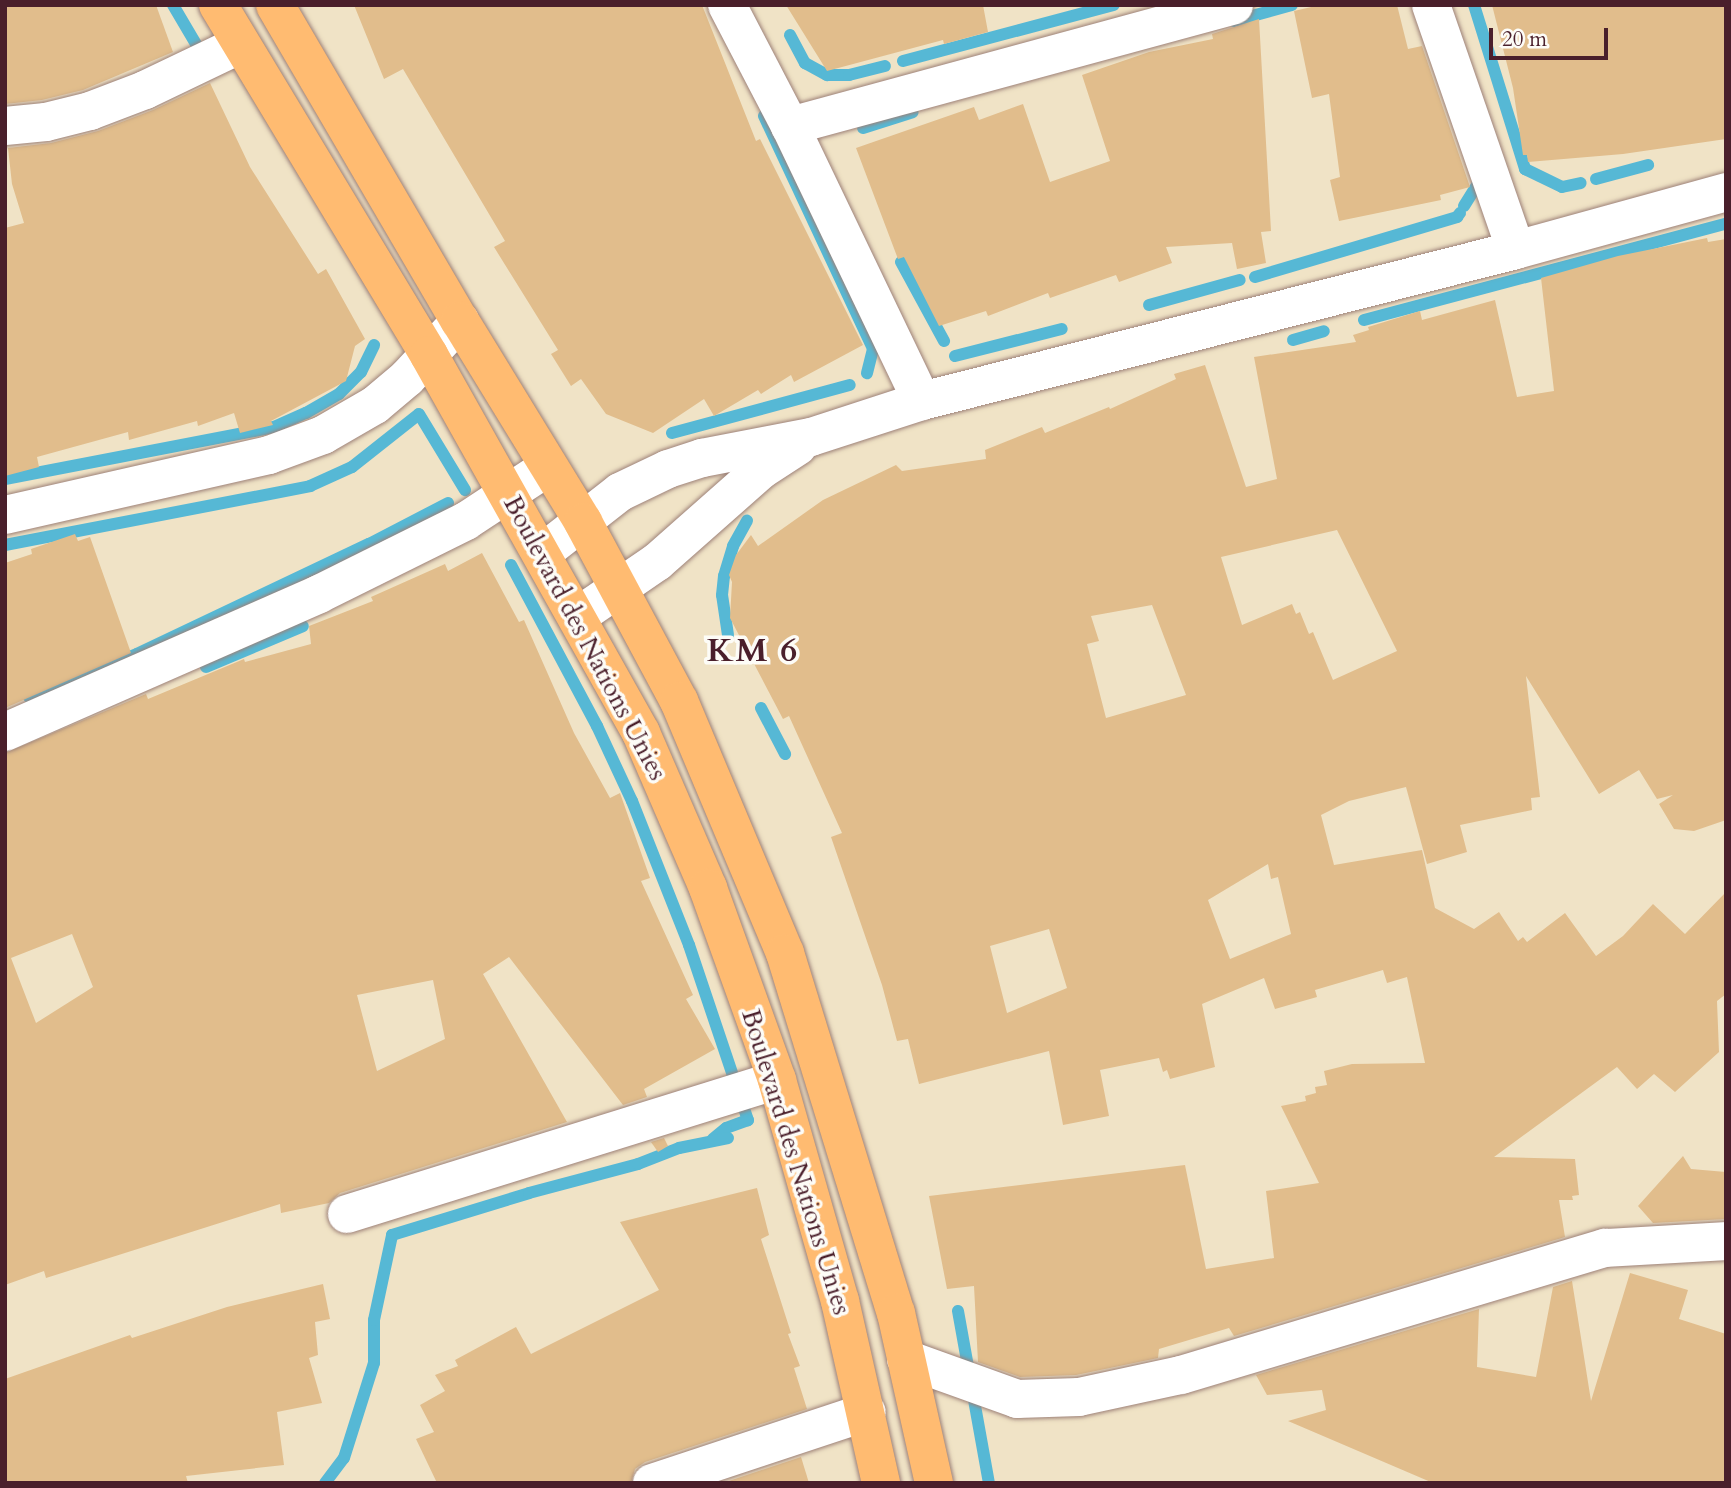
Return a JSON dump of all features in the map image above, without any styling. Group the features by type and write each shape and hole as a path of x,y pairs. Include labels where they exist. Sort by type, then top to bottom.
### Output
{"main road":[{"name":"Boulevard des Nations Unies","path":"218,5 239,45 429,355 642,733 708,888 777,1080 840,1301 881,1483"},
{"name":"Boulevard des Nations Unies","path":"275,5 460,321 583,522 621,589 684,713 785,953 840,1127 906,1359 934,1483"}],"street":[{"path":"727,5 790,126 922,401"},
{"path":"790,126 1234,5"},
{"path":"1432,5 1516,250"},
{"path":"5,126 46,122 90,111 145,90 239,45"},
{"path":"542,553 620,492 668,468 702,458 811,437 922,401 1516,250 1726,192"},
{"path":"5,515 269,455 323,435 375,405 429,355 460,321"},
{"path":"578,616 657,562 761,470 811,437"},
{"path":"5,732 319,594 466,521 548,467"},
{"path":"347,1214 777,1080"},
{"path":"906,1359 1017,1399 1079,1397 1181,1375 1605,1248 1726,1241"},
{"path":"652,1483 867,1412"}],"building":[{"path":"5,5 156,5 173,52 83,90 42,100 5,104"},
{"path":"354,5 702,5 756,141 760,139 863,345 794,382 791,375 761,394 758,390 714,416 704,399 653,433 606,414 581,379 571,386 551,354 558,350 494,247 505,241 403,69 384,79"},
{"path":"786,5 983,5 988,32 944,44 943,40 827,71"},
{"path":"1320,5 1397,5 1408,49 1422,46 1470,187 1440,195 1441,200 1339,221 1330,180 1340,177 1329,94 1312,98 1294,11"},
{"path":"1492,5 1726,5 1726,139 1623,154 1528,162 1527,155 1523,155 1513,88"},
{"path":"1259,19 1271,231 1261,232 1266,263 1237,269 1232,243 1166,247 1172,263 1119,282 1116,275 1050,298 1048,293 988,316 986,311 939,326 904,257 898,259 856,148 974,107 979,120 1023,104 1050,182 1110,161 1082,75 1149,52 1213,39 1212,34"},
{"path":"210,83 250,167 318,274 326,269 365,339 355,346 346,381 271,421 273,425 240,433 234,413 198,426 197,421 129,440 128,432 37,457 39,467 5,476 5,228 24,223 12,184 8,148 51,143 98,131 153,110"},
{"path":"1707,238 1708,242 1726,239 1726,820 1694,831 1674,829 1659,804 1673,795 1657,799 1639,770 1599,794 1526,676 1540,797 1531,798 1532,810 1460,825 1467,852 1427,864 1406,787 1349,801 1321,815 1334,865 1422,850 1435,908 1474,929 1499,912 1518,941 1523,937 1527,942 1565,913 1596,956 1623,936 1653,904 1685,934 1726,892 1726,994 1717,1001 1719,1052 1675,1092 1654,1074 1637,1089 1617,1067 1494,1157 1575,1159 1579,1195 1572,1196 1573,1200 1559,1200 1565,1237 1234,1336 1229,1328 1159,1349 1158,1358 1076,1375 1020,1377 978,1362 974,1286 947,1289 929,1196 1185,1165 1206,1269 1274,1258 1266,1191 1319,1183 1281,1106 1306,1101 1305,1096 1316,1093 1315,1087 1327,1085 1324,1071 1352,1064 1425,1063 1407,977 1387,983 1383,970 1315,990 1317,997 1275,1009 1264,978 1202,1004 1215,1067 1170,1079 1167,1070 1163,1072 1159,1058 1100,1070 1109,1116 1063,1125 1049,1051 919,1084 908,1039 897,1041 882,985 831,837 842,833 789,716 783,719 730,618 732,582 729,575 736,555 751,535 758,546 823,500 896,465 902,471 986,459 985,450 1042,427 1045,433 1109,407 1110,409 1176,379 1174,374 1205,365 1246,487 1277,479 1254,357 1356,342 1353,335 1369,330 1368,327 1420,311 1422,320 1495,300 1517,397 1554,391 1541,278 1618,256","holes":["1337,530 1397,651 1333,680 1313,632 1309,634 1300,612 1296,614 1292,604 1242,625 1221,557","1152,605 1186,695 1106,718 1087,644 1099,641 1091,616","1268,864 1271,879 1278,877 1291,934 1230,959 1208,900","1049,929 1067,988 1007,1013 990,946"]},
{"path":"75,534 78,541 90,537 131,653 5,708 5,563 32,554 31,549"},
{"path":"482,553 519,622 524,620 574,733 610,798 620,793 650,878 641,881 693,995 686,999 715,1049 644,1089 647,1097 623,1105 509,957 483,974 567,1122 340,1193 329,1203 281,1213 280,1204 46,1278 44,1271 5,1285 5,753 146,694 148,699 244,659 245,662 311,644 309,626 373,601 371,597 445,564 448,571","holes":["72,934 93,987 36,1023 11,958","433,980 445,1039 377,1071 357,995"]},
{"path":"664,1138 668,1146 658,1152 651,1142"},
{"path":"1683,1156 1691,1169 1726,1172 1726,1219 1653,1223 1638,1206"},
{"path":"757,1188 769,1235 761,1239 800,1366 794,1368 807,1409 645,1462 635,1469 631,1483 437,1483 416,1439 434,1432 420,1405 445,1391 435,1375 458,1366 455,1360 516,1327 531,1354 659,1290 620,1222"},
{"path":"1630,1273 1688,1290 1679,1319 1726,1334 1726,1483 1433,1483 1288,1421 1326,1410 1322,1390 1267,1395 1256,1375 1479,1309 1477,1367 1536,1377 1553,1287 1572,1281 1591,1401"},
{"path":"323,1284 330,1319 315,1322 318,1355 309,1358 322,1403 277,1412 284,1465 186,1476 188,1483 5,1483 5,1379 130,1335 132,1338 227,1307"},
{"path":"801,1457 809,1483 723,1483"}],"waterway":[{"path":"173,5 196,44"},
{"path":"903,61 1114,5"},
{"path":"1234,21 1292,5"},
{"path":"1474,5 1525,169 1562,187 1581,183"},
{"path":"790,35 805,63 827,75 849,75 885,66"},
{"path":"863,128 913,112"},
{"path":"764,116 873,349 867,373"},
{"path":"1596,179 1648,165"},
{"path":"1464,206 1479,182 1478,178"},
{"path":"1255,277 1457,217 1460,213"},
{"path":"1364,320 1726,224"},
{"path":"901,262 944,341"},
{"path":"1149,305 1240,280"},
{"path":"955,356 1062,329"},
{"path":"1293,340 1324,331"},
{"path":"5,479 274,427 339,394 361,372 374,345"},
{"path":"672,433 850,385"},
{"path":"5,545 310,486 352,467 419,414 465,490"},
{"path":"29,697 137,654 369,544 448,503"},
{"path":"728,635 722,595 724,576 733,546 747,521"},
{"path":"511,565 597,726 632,801 689,945 748,1120 726,1128 713,1139"},
{"path":"206,667 303,626"},
{"path":"761,708 785,754"},
{"path":"325,1483 344,1458 374,1363 374,1320 392,1235 529,1193 638,1164 679,1148 728,1138"},
{"path":"958,1311 989,1483"}],"district":[{"name":"KM 6","path":"753,651"}]}
